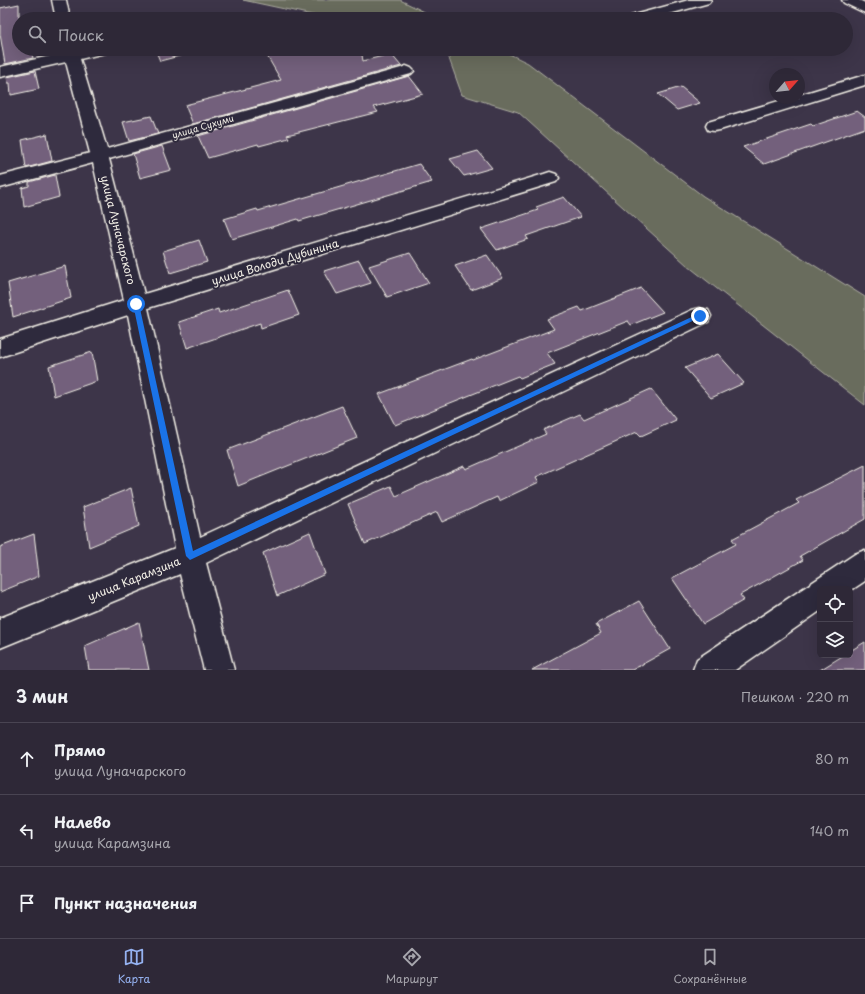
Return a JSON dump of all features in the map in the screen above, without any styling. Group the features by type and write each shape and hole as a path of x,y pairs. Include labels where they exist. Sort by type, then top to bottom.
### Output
{"street":[{"path":"60,0 62,12"},
{"path":"660,12 704,0"},
{"path":"849,0 865,9"},
{"path":"0,72 59,56"},
{"name":"улица Луначарского","path":"71,56 100,156 136,304 190,556 219,670"},
{"name":"улица Сухуми","path":"0,182 100,156 406,71"},
{"path":"714,126 865,80"},
{"name":"улица Володи Дубинина","path":"0,348 136,304 550,178"},
{"name":"улица Карамзина","path":"0,633 190,556 700,316"},
{"path":"832,586 865,564"},
{"path":"708,670 817,596"}],"green space":[{"path":"243,0 400,0 425,12 299,12"},
{"path":"448,56 514,56 528,63 703,196 865,297 865,405 688,266 518,112 462,95"}],"building":[{"path":"19,4 19,12 12,12 12,56 33,56 33,58 5,64 0,34 0,8"},
{"path":"158,56 179,56 160,61"},
{"path":"267,56 362,56 363,61 383,56 393,56 401,66 193,124 185,105 281,80"},
{"path":"35,71 39,89 11,95 10,83 8,83 7,77"},
{"path":"409,76 423,94 374,107 378,112 287,135 289,138 259,146 258,144 208,158 198,136"},
{"path":"681,87 700,103 677,110 658,94"},
{"path":"857,111 865,117 865,128 764,164 743,147 811,124 813,126"},
{"path":"151,116 158,134 129,141 123,122"},
{"path":"47,134 52,161 26,168 22,140"},
{"path":"162,146 171,170 140,178 133,154"},
{"path":"478,151 492,168 464,176 450,159"},
{"path":"419,164 432,182 299,221 298,219 232,239 224,219 257,209 258,211"},
{"path":"55,175 59,197 24,207 22,188 29,186 29,182"},
{"path":"564,197 581,217 526,236 528,239 497,250 481,229 538,210 536,207"},
{"path":"199,240 207,262 170,273 163,251"},
{"path":"410,253 429,283 387,297 369,266"},
{"path":"487,255 503,278 471,290 455,266"},
{"path":"359,260 371,283 337,294 324,271"},
{"path":"65,266 71,298 13,317 8,283"},
{"path":"641,288 663,312 631,325 628,321 547,353 555,364 520,378 518,376 395,425 379,394 554,329 547,319 579,307 582,311"},
{"path":"288,290 299,315 261,328 260,323 187,348 179,322 218,309 219,313"},
{"path":"92,352 97,381 54,396 49,366"},
{"path":"718,354 744,383 711,398 685,368"},
{"path":"651,389 676,420 641,436 637,432 536,477 539,482 499,501 497,497 442,522 437,512 365,544 348,504 391,486 396,496 464,466 466,469 546,434 543,430 580,414 584,419"},
{"path":"342,406 357,438 238,486 227,450"},
{"path":"865,465 865,519 800,556 803,560 740,595 744,600 703,624 672,578 736,544 732,539 799,503 796,500"},
{"path":"131,488 139,526 89,547 83,507"},
{"path":"310,532 325,574 277,596 263,553"},
{"path":"34,534 39,576 0,592 0,547"},
{"path":"639,601 670,649 632,670 532,670 601,633 596,624"},
{"path":"139,622 149,670 89,670 85,646"},
{"path":"865,642 865,670 820,670 839,658 853,658 853,649"}],"route":[{"path":"136,304 190,556 700,316"}]}
